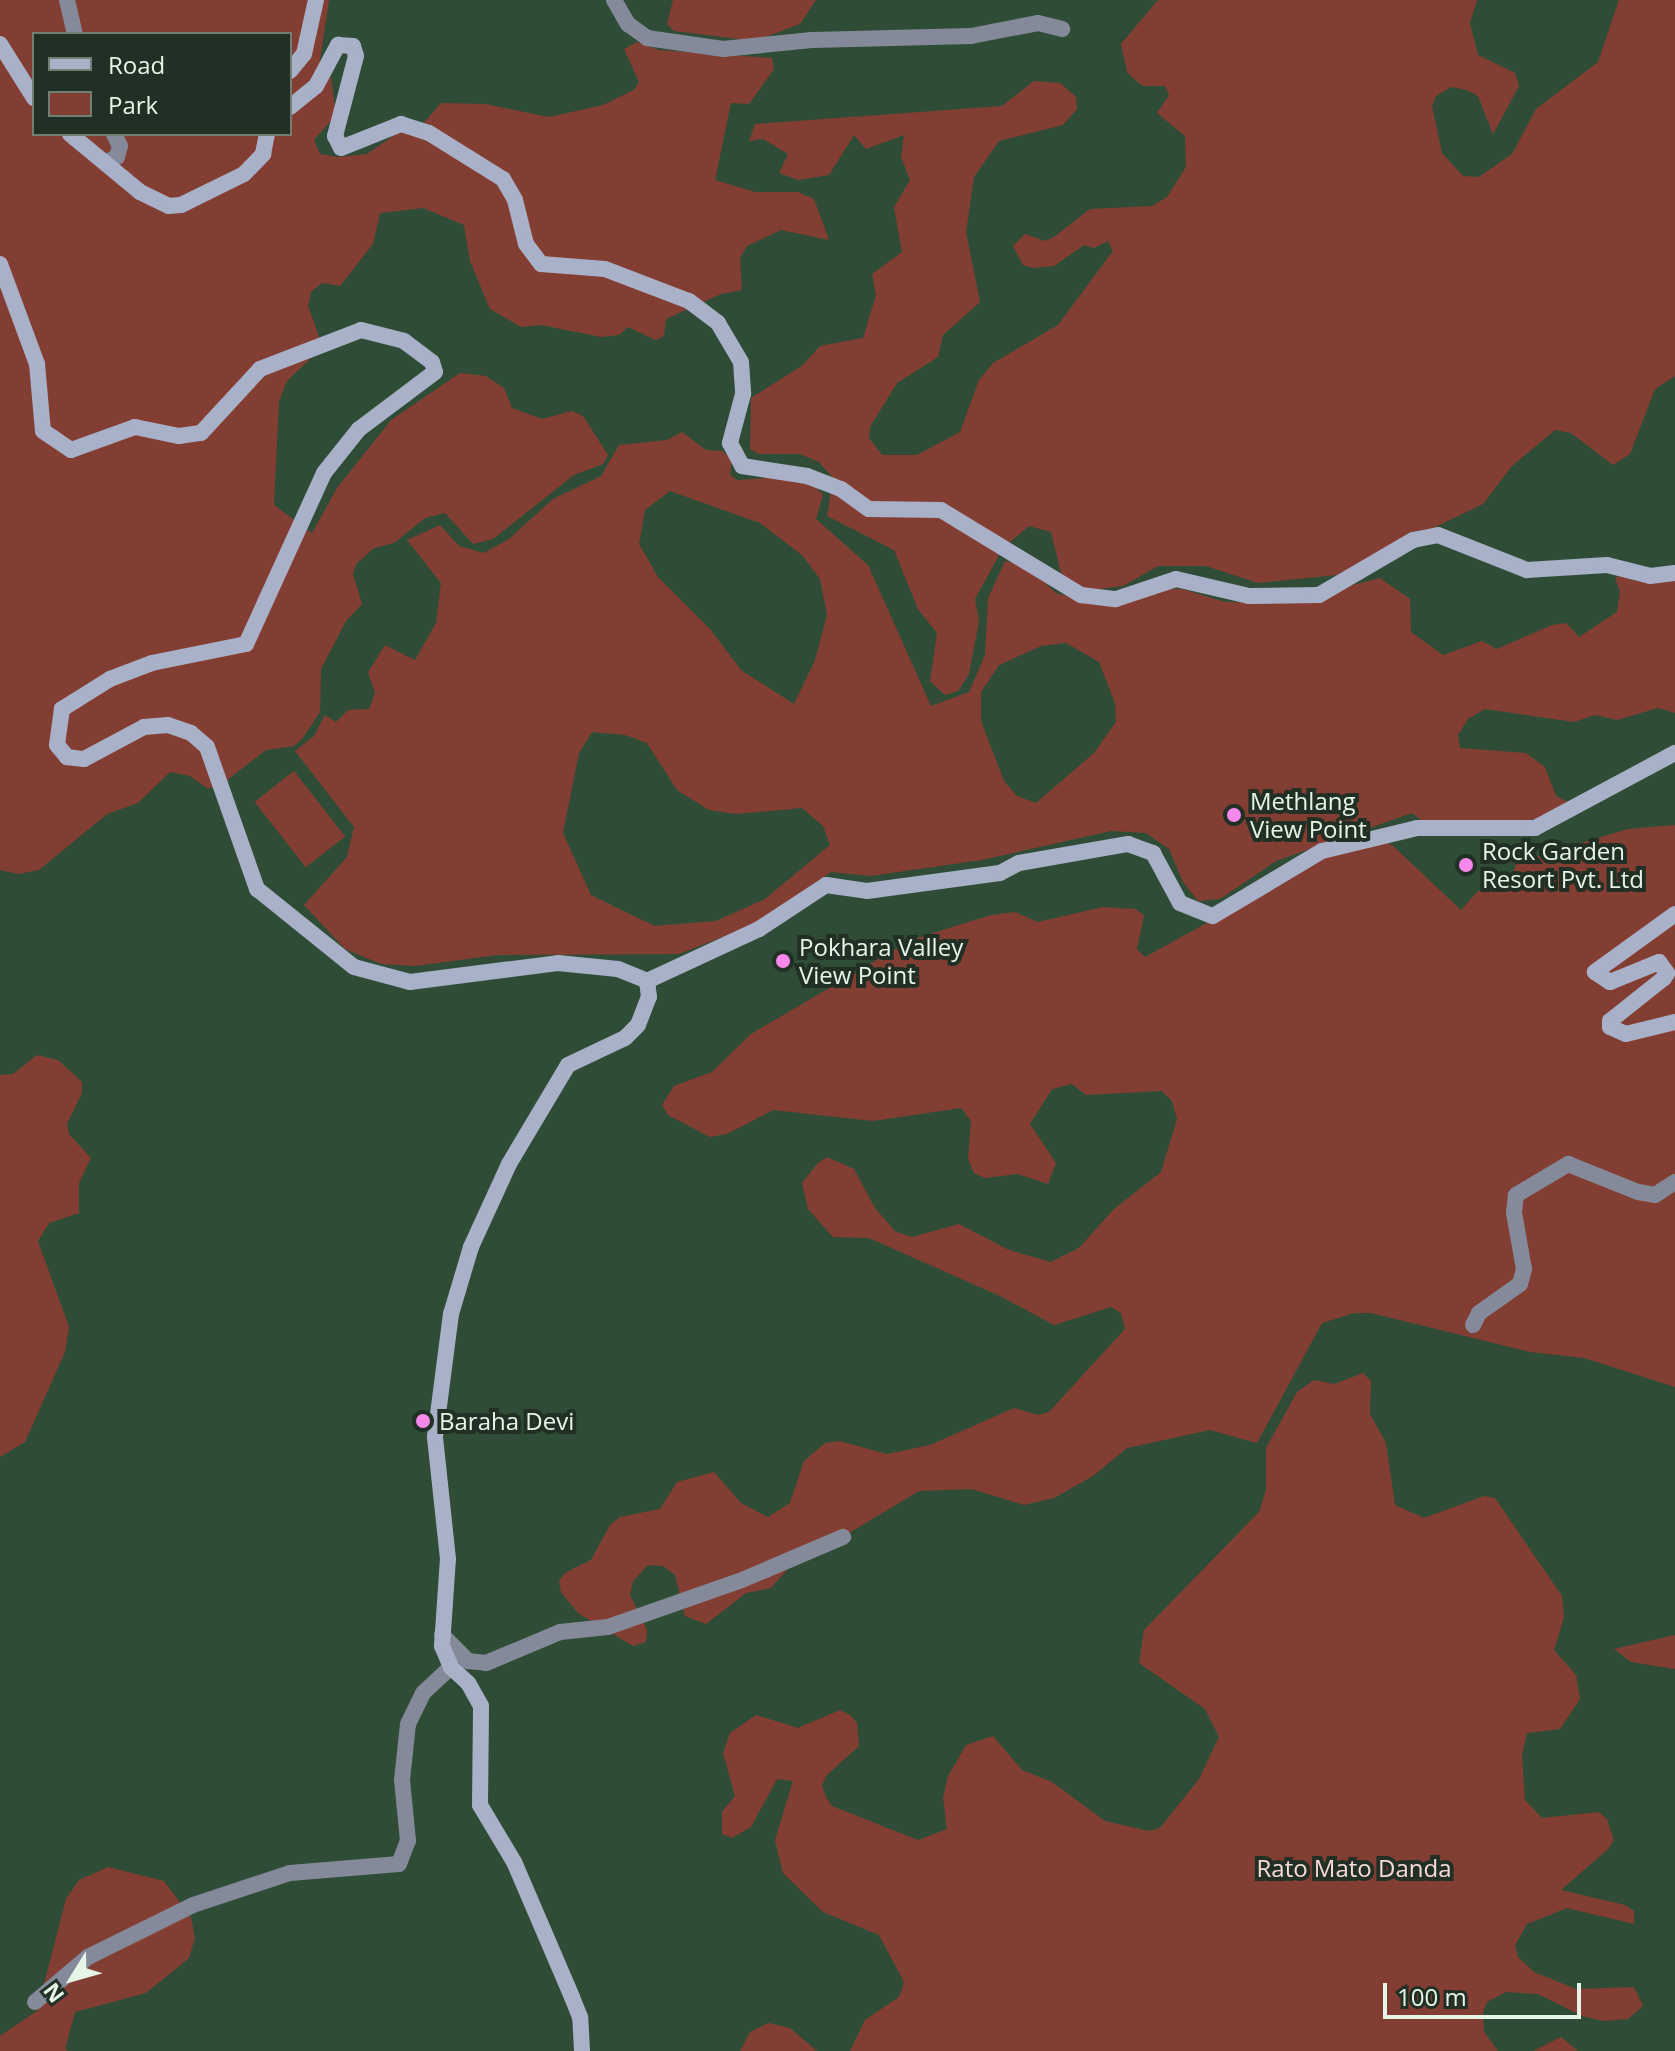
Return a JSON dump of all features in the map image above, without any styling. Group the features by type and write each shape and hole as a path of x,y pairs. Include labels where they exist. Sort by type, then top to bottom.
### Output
{"street":[{"path":"67,0 75,32"},
{"path":"292,69 304,54 316,0"},
{"path":"614,0 628,24 647,38 723,49 812,40 971,36 1038,23 1062,29"},
{"path":"0,44 32,95"},
{"path":"292,105 316,86 338,45 353,46 356,56 335,136 337,146 347,149 401,124 429,133 503,179 515,200 526,244 541,264 605,269 704,308 730,337 741,362 743,394 730,443 742,466 807,476 841,489 869,509 941,510 1081,595 1116,599 1176,579 1249,596 1319,595 1413,540 1438,535 1527,570 1607,565 1642,575 1675,573"},
{"path":"73,136 154,200 181,205 244,174 263,154 267,136"},
{"path":"107,162 117,157 120,146 115,136"},
{"path":"0,264 37,364 43,431 71,450 135,427 179,436 201,433 260,369 361,330 404,341 432,362 435,372 359,429 324,473 246,644 152,663 110,679 62,709 57,745 67,757 84,759 144,727 168,725 191,733 207,747 257,889 354,967 410,982 558,963 618,969 647,981 759,929 826,885 867,891 1000,873 1019,863 1128,844 1153,853 1180,903 1213,916 1322,851 1417,828 1535,828 1675,753"},
{"path":"1675,914 1595,972 1610,982 1659,962 1667,973 1664,978 1610,1021 1610,1027 1626,1034 1675,1022"},
{"path":"582,2051 580,2017 572,1997 514,1862 480,1805 481,1706 468,1683 451,1667 442,1635 449,1603 448,1559 435,1437 443,1348 467,1261 535,1114 568,1065 617,1043 638,1025 649,997 647,981"},
{"path":"1473,1325 1479,1313 1520,1284 1524,1269 1514,1213 1516,1195 1568,1164 1638,1192 1655,1195 1675,1182"},
{"path":"442,1635 468,1661 486,1663 560,1632 608,1627 742,1580 843,1537"},
{"path":"35,2002 88,1957 193,1905 290,1873 399,1864 408,1841 402,1780 408,1724 415,1704 451,1667"}],"green space":[{"path":"0,0 329,0 320,60 331,77 336,115 314,140 320,154 338,157 367,154 405,128 416,132 441,103 485,104 549,117 603,105 634,90 639,82 624,49 637,42 659,50 772,58 774,69 749,104 731,103 715,180 755,192 798,192 814,199 829,240 781,230 747,246 740,258 742,290 721,294 666,319 664,336 656,340 628,327 619,335 601,337 541,325 521,327 490,309 470,261 464,225 423,208 380,213 373,244 340,286 322,283 311,292 308,306 320,339 312,357 287,381 279,401 274,505 312,533 337,488 391,420 460,373 486,376 504,388 512,408 542,419 572,411 583,416 608,455 603,464 574,475 493,539 473,544 445,513 425,518 394,543 374,548 357,563 353,574 362,604 346,621 321,669 320,712 302,739 294,746 266,750 218,787 207,788 190,776 170,772 138,803 107,814 39,870 18,874 0,870"},
{"path":"673,0 816,0 800,24 755,41 674,31 667,24"},
{"path":"1158,0 1477,0 1470,23 1478,55 1515,73 1519,86 1493,134 1478,96 1467,90 1451,87 1436,96 1432,106 1442,153 1463,176 1479,177 1512,154 1536,109 1598,62 1619,0 1675,0 1675,376 1655,389 1630,454 1613,465 1571,433 1555,430 1512,466 1483,504 1337,575 1258,583 1206,566 1158,566 1123,586 1084,591 1071,586 1061,573 1051,532 1029,526 1003,548 975,599 979,621 969,674 958,691 945,695 930,681 937,633 918,609 894,550 827,516 833,478 819,462 800,454 759,454 750,449 751,398 803,365 820,346 863,338 876,295 872,274 902,252 894,207 910,180 901,157 904,135 866,149 854,135 829,175 798,180 779,173 788,154 763,139 749,141 755,124 1002,106 1034,81 1060,83 1076,97 1077,109 1063,125 999,141 974,177 966,232 980,302 943,335 938,357 897,383 870,427 869,438 882,455 917,455 960,432 979,380 993,363 1058,325 1113,251 1108,241 1094,248 1084,245 1054,266 1033,268 1023,265 1013,246 1025,234 1045,241 1054,237 1090,209 1152,206 1167,197 1186,167 1185,136 1157,113 1169,95 1165,86 1143,86 1134,79 1127,72 1121,44"},
{"path":"682,432 706,450 723,451 732,460 730,475 737,480 783,477 815,486 823,495 816,519 868,565 931,706 969,692 985,655 988,598 1005,561 1027,566 1056,593 1095,604 1158,589 1182,589 1225,602 1283,603 1380,578 1410,599 1411,632 1443,655 1482,641 1497,649 1552,625 1566,623 1579,637 1617,612 1620,591 1615,578 1621,575 1635,581 1675,580 1675,713 1658,708 1617,720 1595,715 1574,722 1485,709 1468,719 1458,735 1460,748 1526,753 1545,767 1556,796 1570,803 1536,819 1500,823 1424,822 1412,813 1276,861 1220,899 1198,901 1183,882 1169,849 1146,833 1111,831 982,860 870,876 831,872 753,925 679,954 498,955 414,966 381,964 345,949 304,905 347,857 354,827 295,751 314,736 325,715 336,722 348,710 369,709 375,693 368,672 385,645 415,660 436,623 441,583 407,540 440,525 459,546 484,553 509,539 553,499 601,476 619,445 667,440","holes":["670,491 760,523 802,555 820,579 827,615 815,660 794,704 741,670 710,629 658,577 639,544 645,510","1066,643 1099,662 1115,703 1116,722 1094,753 1036,803 1017,796 1004,781 981,721 981,692 999,665 1041,646","592,732 625,735 647,743 677,790 709,810 736,814 802,808 823,826 830,845 765,899 716,921 655,926 591,895 563,833 579,753"]},
{"path":"294,771 345,836 306,867 255,802"},
{"path":"1675,825 1675,1387 1584,1358 1530,1352 1371,1313 1354,1313 1322,1323 1257,1443 1210,1430 1127,1448 1093,1476 1054,1498 1024,1505 972,1489 919,1491 829,1545 801,1554 771,1588 746,1593 706,1624 685,1616 675,1575 663,1566 648,1565 633,1581 630,1595 647,1630 646,1642 633,1646 578,1613 561,1592 559,1581 565,1573 591,1560 610,1525 620,1517 660,1509 677,1482 714,1472 741,1503 768,1517 790,1503 804,1461 825,1443 839,1441 887,1454 930,1445 1014,1408 1038,1415 1049,1412 1125,1329 1121,1313 1111,1307 1054,1325 1000,1296 869,1238 833,1237 808,1209 802,1183 817,1164 827,1157 854,1169 875,1208 895,1231 912,1237 959,1224 1009,1250 1051,1262 1079,1248 1114,1209 1161,1172 1177,1119 1172,1101 1162,1091 1086,1095 1072,1084 1052,1089 1030,1124 1056,1163 1048,1184 1018,1174 985,1178 974,1173 968,1159 971,1121 961,1108 873,1121 773,1110 727,1134 710,1137 668,1115 662,1105 674,1086 712,1072 751,1034 911,940 991,915 1015,912 1038,922 1103,907 1135,909 1144,915 1137,949 1145,957 1334,853 1378,840 1392,845 1461,910 1477,892 1511,879 1517,862 1628,829"},
{"path":"37,1055 58,1060 82,1082 82,1093 67,1124 69,1134 91,1158 79,1183 79,1213 49,1223 38,1241 69,1327 65,1352 25,1442 0,1457 0,1075 13,1074"},
{"name":"Rato Mato Danda","path":"1363,1373 1371,1381 1370,1414 1386,1443 1395,1505 1424,1518 1484,1496 1495,1498 1562,1596 1564,1617 1554,1650 1576,1675 1580,1699 1560,1729 1527,1733 1522,1755 1525,1800 1542,1818 1599,1812 1607,1819 1614,1840 1608,1849 1561,1890 1625,1905 1634,1911 1634,1924 1567,1908 1527,1924 1515,1945 1518,1957 1534,1972 1576,1989 1634,1987 1643,2006 1628,2019 1604,2021 1582,2016 1538,1994 1506,1992 1487,2002 1483,2012 1484,2032 1498,2051 850,2051 865,2020 899,1997 904,1982 879,1935 823,1912 783,1873 775,1840 793,1781 777,1779 751,1827 732,1838 722,1834 722,1812 735,1796 723,1753 730,1733 756,1715 798,1728 840,1710 850,1715 857,1723 859,1746 827,1775 822,1785 826,1797 832,1806 918,1840 947,1829 943,1798 948,1776 966,1745 993,1736 1022,1770 1052,1782 1105,1821 1149,1831 1160,1828 1199,1779 1219,1737 1205,1709 1139,1663 1144,1630 1259,1512 1266,1490 1266,1448 1297,1392 1314,1380 1334,1384"},
{"path":"1675,1635 1675,1669 1631,1662 1614,1649"},
{"path":"108,1867 164,1881 191,1917 195,1938 189,1958 146,1993 75,2012 65,2049 69,2051 0,2051 0,2036 37,2011 66,1899 79,1880"},
{"path":"769,2023 790,2028 817,2051 740,2051 750,2032"},
{"path":"1561,2037 1578,2051 1533,2051"}],"place":[{"name":"Methlang View Point","path":"1234,815"},
{"name":"Rock Garden Resort Pvt. Ltd","path":"1466,865"},
{"name":"Pokhara Valley View Point","path":"783,961"},
{"name":"Baraha Devi","path":"423,1421"}]}
